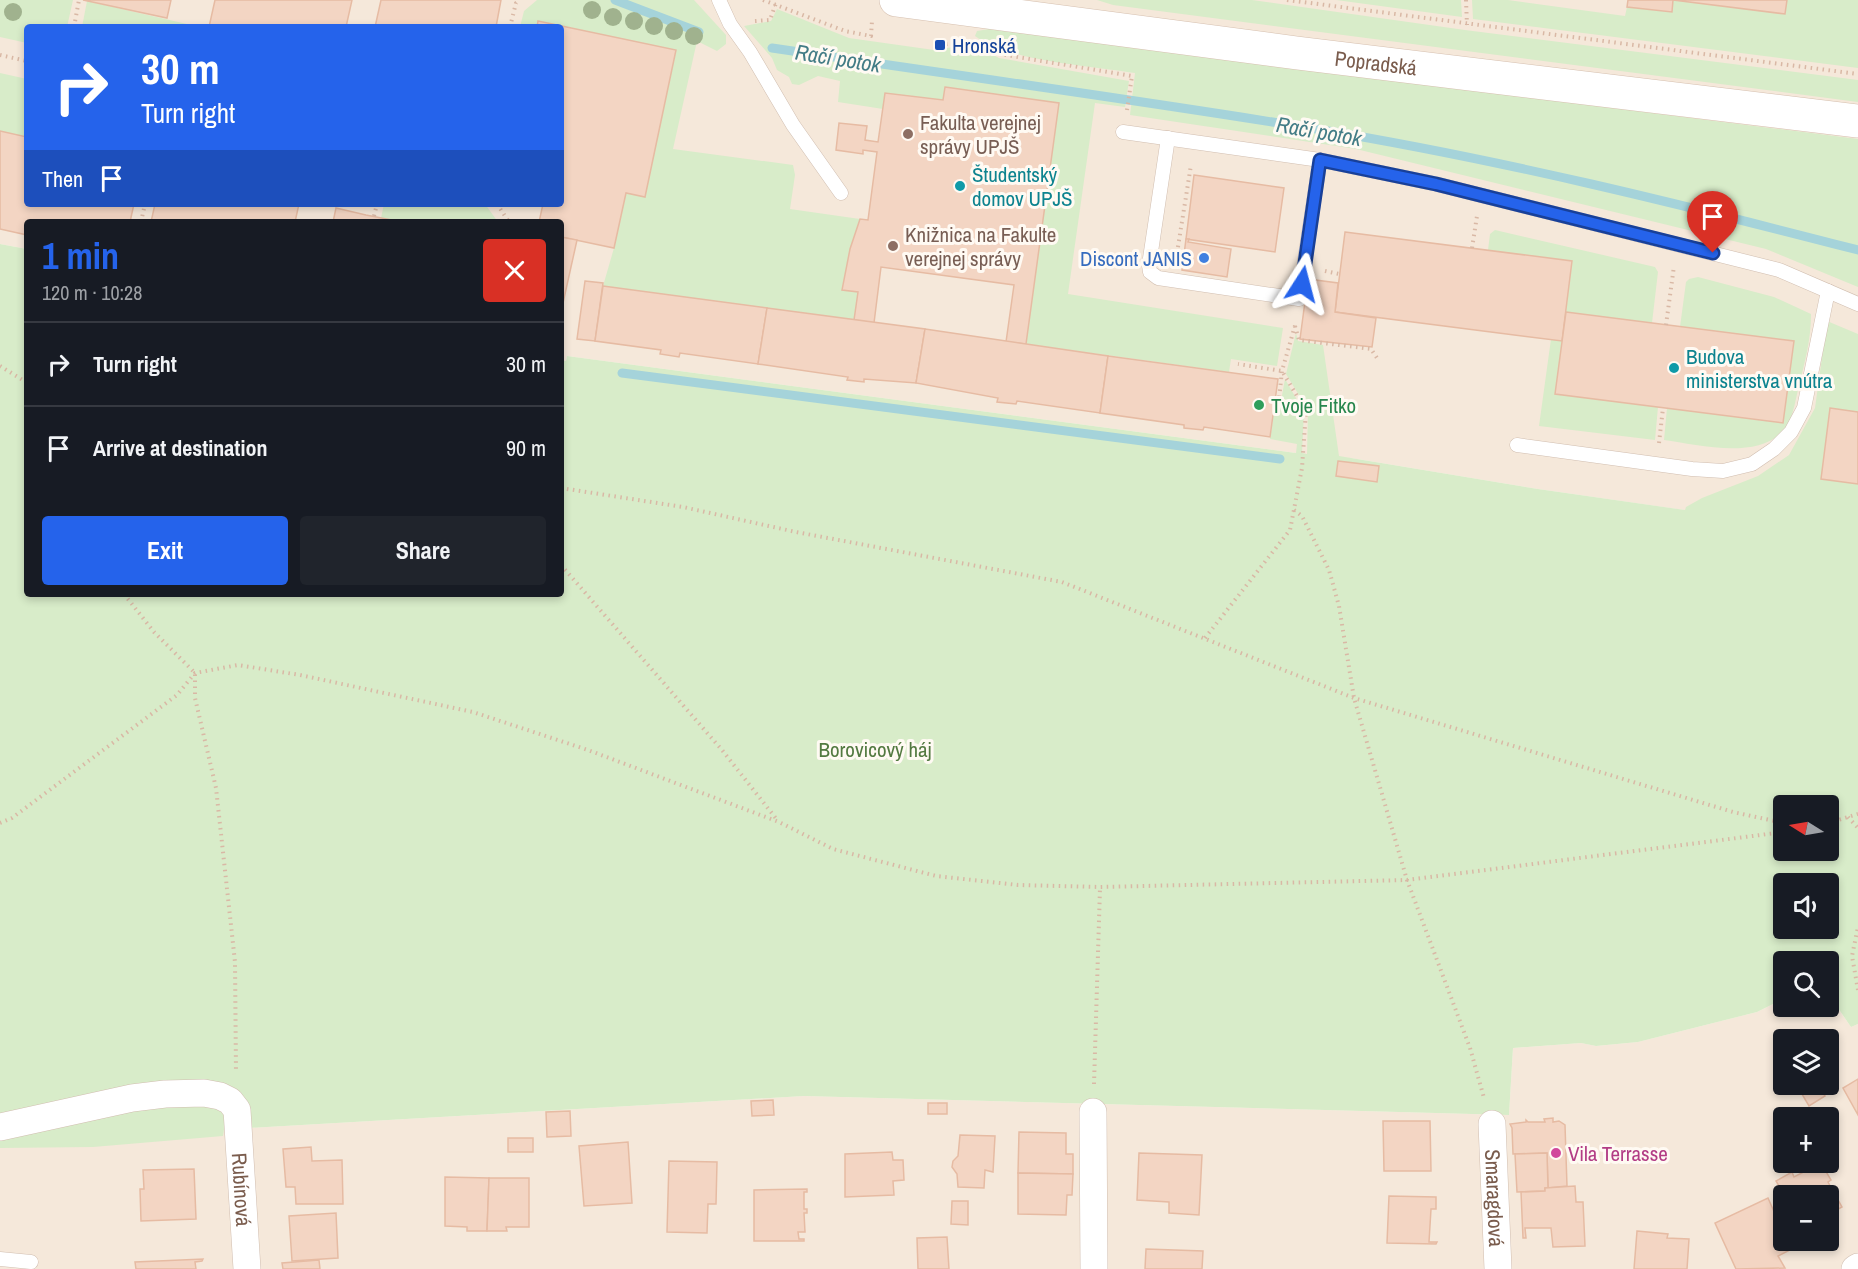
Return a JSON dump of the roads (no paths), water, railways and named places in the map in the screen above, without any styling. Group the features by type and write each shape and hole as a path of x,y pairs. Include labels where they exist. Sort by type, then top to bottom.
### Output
{"street":[{"name":"Popradská","path":"896,0 1858,121"},
{"name":"Rubínová","path":"0,1128 132,1098 165,1094 204,1094 220,1096 230,1101 237,1110 247,1269"},
{"path":"1093,1112 1094,1269"},
{"name":"Smaragdová","path":"1492,1124 1498,1269"}],"lane":[{"path":"719,0 730,24 750,52 793,126 840,193"},
{"path":"1123,132 1320,160 1436,184 1779,270 1858,304"},
{"path":"1168,138 1150,254 1150,272 1158,278 1257,294 1299,299 1320,160"},
{"path":"1517,445 1723,471 1752,464 1774,449 1791,432 1804,408 1828,291"},
{"path":"0,1259 31,1262"}],"waterway":[{"name":"Račí potok","path":"615,0 699,32"},
{"name":"Račí potok","path":"772,48 1185,108 1390,142 1591,184 1858,250"},
{"path":"622,373 1280,459"}],"place":[{"name":"Hronská","path":"940,45"},
{"name":"Fakulta verejnej správy UPJŠ","path":"908,134"},
{"name":"Študentský domov UPJŠ","path":"960,186"},
{"name":"Knižnica na Fakulte verejnej správy","path":"893,246"},
{"name":"Discont JANIS","path":"1204,258"},
{"name":"Budova ministerstva vnútra","path":"1674,368"},
{"name":"Tvoje Fitko","path":"1259,405"},
{"name":"Vila Terrasse","path":"1556,1153"}],"park label":[{"name":"Borovicový háj","path":"875,749"}]}
